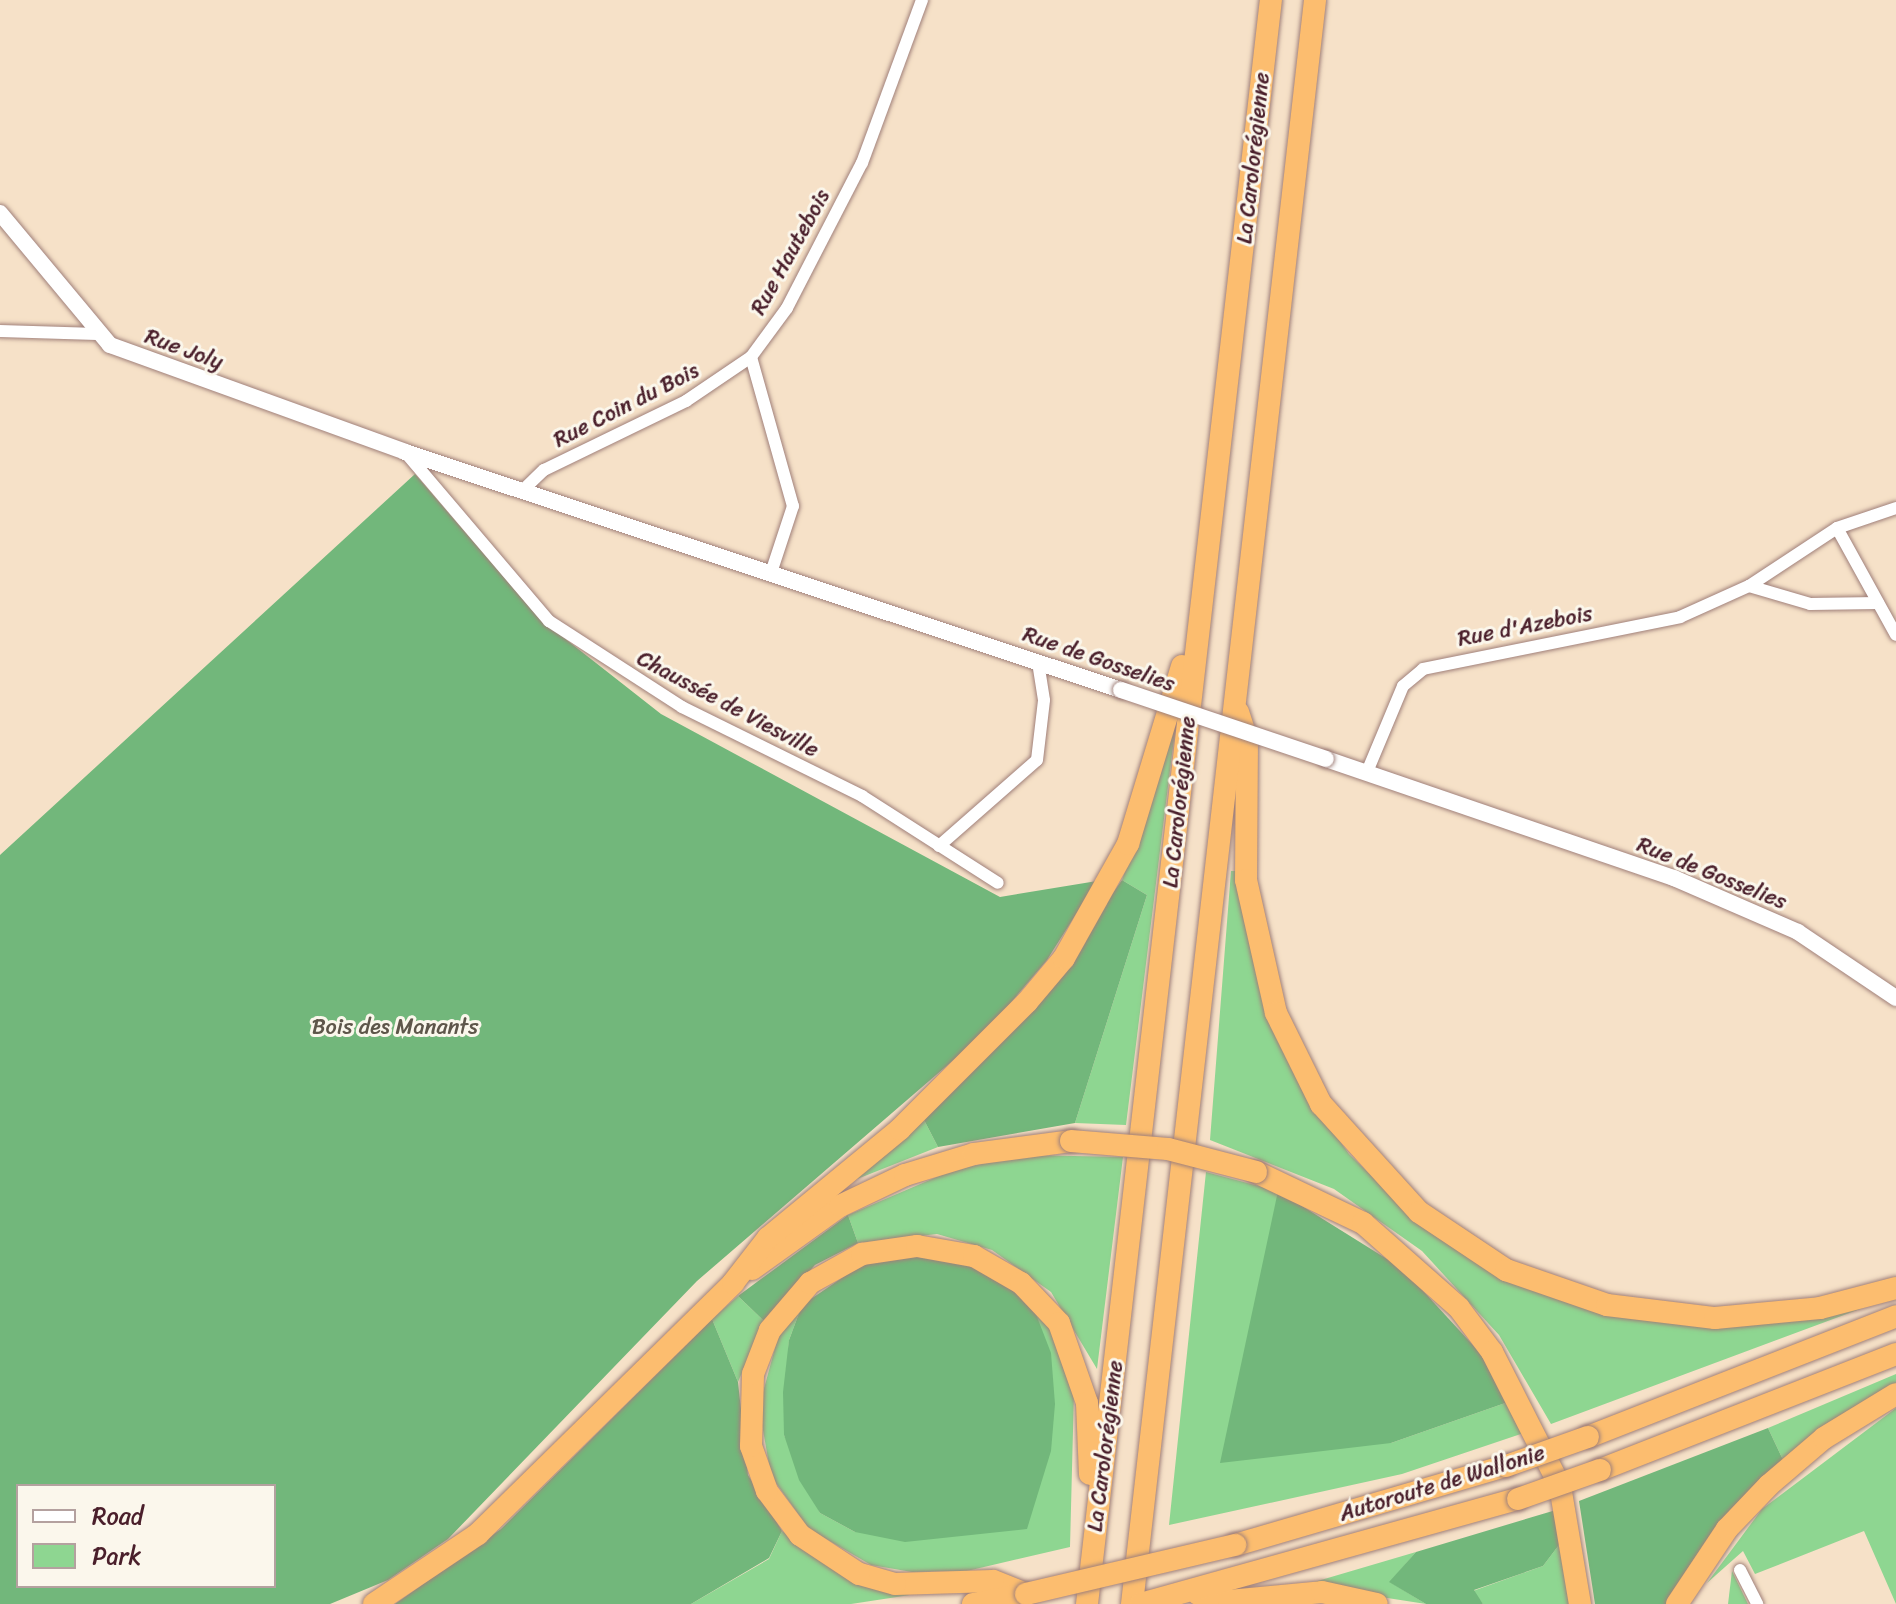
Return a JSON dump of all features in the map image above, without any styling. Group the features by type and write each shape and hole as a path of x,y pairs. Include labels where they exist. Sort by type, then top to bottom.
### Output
{"highway":[{"name":"La Carolorégienne","path":"1087,1604 1271,0"},
{"name":"La Carolorégienne","path":"1132,1604 1315,0"},
{"path":"374,1604 478,1534 733,1283 768,1238 987,1049 1064,958 1128,844 1155,774 1205,568"},
{"path":"1235,705 1247,739 1246,880 1276,1013 1321,1104 1419,1212 1506,1270 1607,1305 1715,1318 1820,1308 1896,1288"},
{"path":"733,1283 840,1206 905,1175 974,1154 1071,1141 1168,1149 1256,1172 1363,1223 1459,1308 1492,1352 1560,1486 1580,1604"},
{"path":"986,1595 895,1584 859,1574 800,1535 757,1470 750,1398 770,1330 810,1283 862,1254 917,1246 974,1256 1021,1283 1059,1323 1087,1403 1094,1539"},
{"name":"Autoroute de Wallonie","path":"986,1595 1026,1594 1235,1545 1506,1466 1896,1316"},
{"name":"Autoroute de Wallonie","path":"1230,1592 1600,1470 1896,1354"},
{"path":"1677,1604 1727,1529 1769,1485 1824,1438 1896,1394"},
{"path":"1135,1575 1139,1604 1193,1592 1322,1592 1377,1604"}],"street":[{"name":"Rue Hautebois","path":"751,357 787,308 862,163 922,0"},
{"name":"Rue Joly","path":"0,213 97,334 110,345 405,452"},
{"path":"0,331 97,334"},
{"name":"Rue Coin du Bois","path":"523,490 544,470 686,401 751,357"},
{"path":"751,357 793,506 772,570"},
{"name":"Rue de Gosselies","path":"405,452 772,570 1367,772 1701,890 1798,932 1895,994"},
{"name":"Chaussée de Viesville","path":"405,452 549,621 682,707 862,796 998,883"},
{"name":"Rue d'Azebois","path":"1367,772 1403,686 1423,669 1680,617 1749,586 1837,528 1896,508"},
{"path":"1837,528 1896,635"},
{"path":"1749,586 1810,604 1878,603"},
{"path":"939,846 1037,760 1044,700 1038,662"},
{"path":"1740,1570 1757,1604"}],"green space":[{"name":"Bois des Manants","path":"415,474 540,619 661,714 1000,897 1097,881 1047,960 986,1032 697,1281 448,1539 388,1580 330,1604 0,1604 0,855"},
{"path":"1176,722 1126,1125 1075,1123 1147,895 1122,880"},
{"path":"1231,871 1238,871 1316,1108 1349,1154 1418,1221 1622,1315 1879,1302 1551,1424 1499,1335 1422,1251 1334,1189 1210,1140"},
{"path":"1122,880 1147,895 1075,1123 938,1147 923,1118 1028,1013"},
{"path":"923,1118 938,1147 847,1183"},
{"path":"1025,1155 1123,1157 1097,1369 1051,1292 992,1250 937,1234 858,1243 848,1215 953,1170"},
{"path":"1206,1172 1278,1191 1391,1443 1511,1401 1527,1432 1402,1474 1169,1525"},
{"path":"1278,1191 1403,1269 1482,1355 1511,1401 1391,1443 1220,1463"},
{"path":"848,1215 858,1243 815,1265 764,1321 738,1296"},
{"path":"911,1256 964,1263 997,1277 1034,1309 1051,1353 1055,1404 1051,1451 1027,1529 905,1542 855,1532 820,1513 799,1480 784,1435 783,1392 789,1340 802,1305 861,1265"},
{"path":"738,1296 764,1321 738,1382 712,1319"},
{"path":"802,1305 789,1340 784,1435 820,1513 855,1532 1034,1309 1050,1328 1074,1392 1070,1547 967,1571 912,1572 871,1565 809,1529 771,1476 759,1407 778,1337"},
{"path":"712,1319 738,1382 748,1475 782,1531 769,1558 691,1604 395,1604 501,1529"},
{"path":"1896,1374 1896,1383 1783,1460 1768,1428"},
{"path":"1896,1408 1896,1604 1864,1531 1755,1574 1743,1551 1707,1583 1762,1509"},
{"path":"1768,1428 1783,1460 1668,1604 1595,1604 1579,1501"},
{"path":"1556,1510 1562,1541 1543,1566 1474,1590 1483,1604 1426,1604 1389,1582 1416,1552"},
{"path":"782,1531 856,1581 910,1595 851,1604 691,1604 769,1559"},
{"path":"1562,1541 1571,1604 1483,1604 1473,1591 1543,1566"},
{"path":"1416,1552 1390,1582 1426,1604 1304,1585"},
{"path":"1732,1571 1748,1604 1728,1604"}]}
